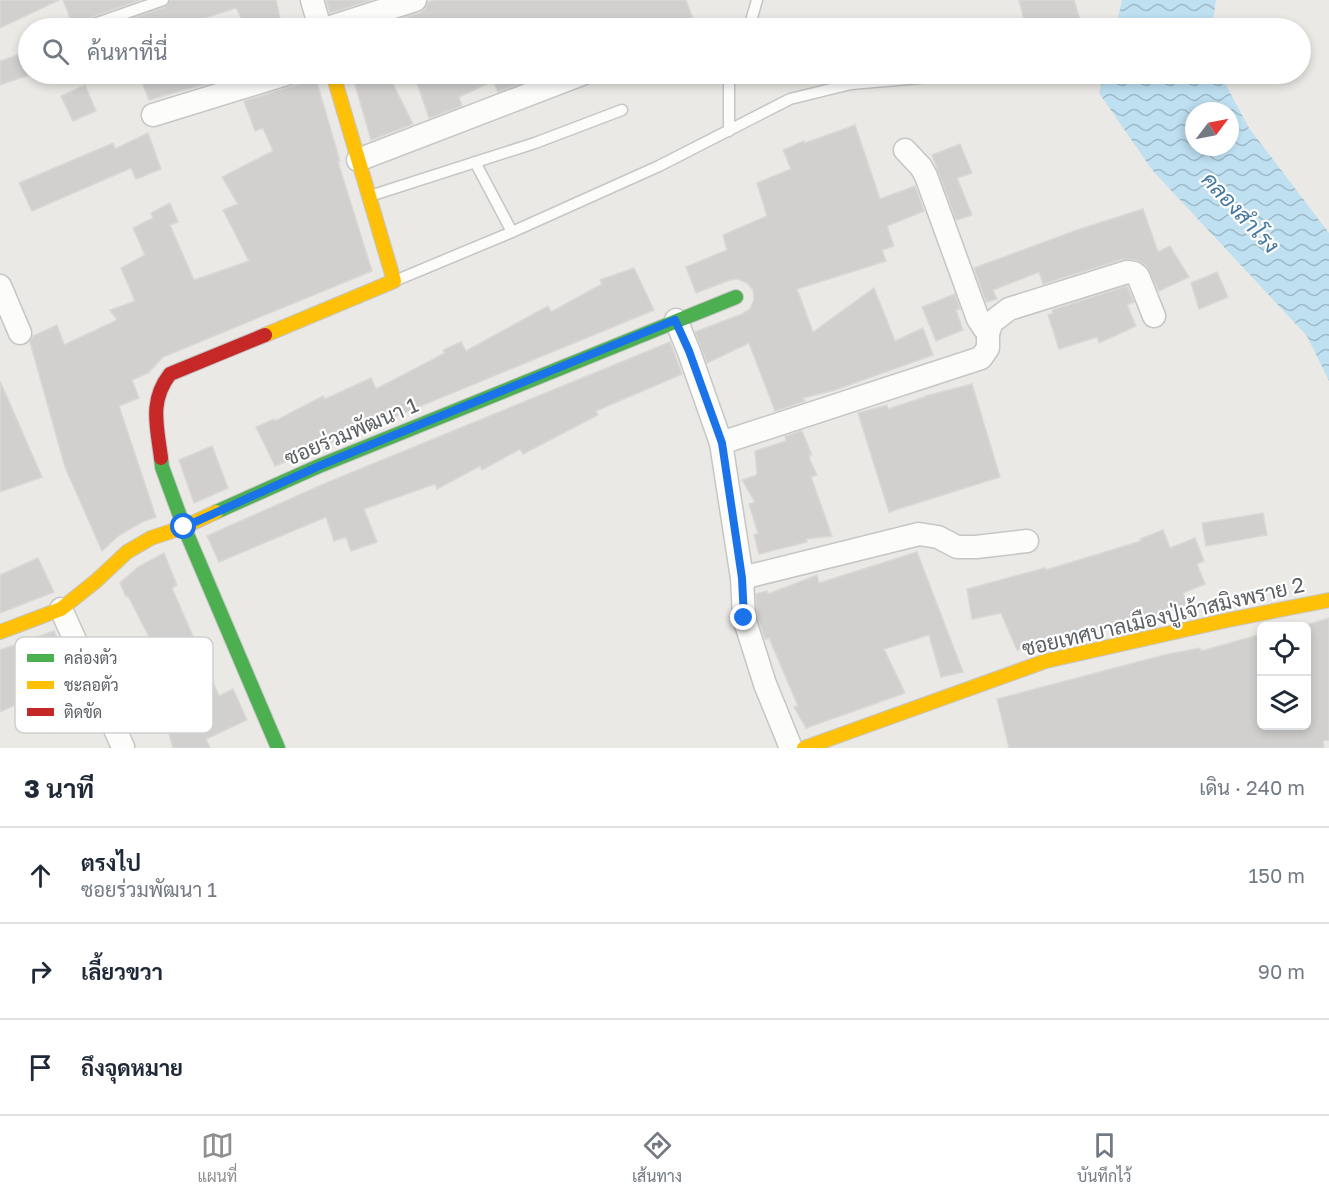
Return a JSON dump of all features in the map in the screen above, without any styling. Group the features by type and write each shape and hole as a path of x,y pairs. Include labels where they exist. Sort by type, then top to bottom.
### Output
{"street":[{"path":"312,0 317,18"},
{"path":"359,18 415,0"},
{"path":"153,116 254,84"},
{"path":"278,748 184,527 162,467 155,410 161,386 170,374 394,281 336,84"},
{"path":"358,160 556,84"},
{"path":"905,150 926,176 978,319 988,333"},
{"path":"722,443 981,358 988,348 988,333 992,322 1009,309 1127,272 1138,276 1154,316"},
{"path":"0,286 20,333"},
{"name":"ซอยร่วมพัฒนา 1","path":"0,632 61,609 127,552 151,538 184,527 319,466 736,297"},
{"path":"675,320 689,351 722,443 742,578 744,618 765,684 791,748"},
{"path":"742,578 920,534 938,537 957,547 1027,541"},
{"name":"ซอยเทศบาลเมืองปู่เจ้าสมิงพราย 2","path":"804,748 1046,661 1329,600"},
{"path":"61,609 74,637"},
{"path":"117,733 123,747"}],"lane":[{"path":"112,18 163,0"},
{"path":"752,18 757,0"},
{"path":"729,84 729,131"},
{"path":"394,281 512,232 659,166 790,99 851,84"},
{"path":"368,197 535,143 622,110"},
{"path":"475,162 512,232"}],"water":[{"path":"1122,0 1216,0 1213,18 1118,18"},
{"name":"คลองสำโรง","path":"1101,84 1225,84 1235,102 1185,102 1185,156 1239,156 1239,109 1249,128 1329,233 1329,381 1307,336 1153,171 1099,93"}],"building":[{"path":"0,0 59,0 18,18 0,28"},
{"path":"63,0 140,0 89,18 70,18"},
{"path":"170,0 276,0 280,18 241,18 236,8 205,18 133,18 165,7"},
{"path":"326,0 371,0 330,13"},
{"path":"436,0 686,0 693,18 403,18 420,13 428,2"},
{"path":"1019,0 1074,0 1079,18 1024,18"},
{"path":"18,55 18,79 0,85 0,61"},
{"path":"143,84 205,84 149,100"},
{"path":"300,84 317,84 340,161 338,162 372,271 163,357 148,373 132,380 139,398 119,406 156,517 118,536 102,551 65,467 30,342 33,336 57,325 64,345 117,320 110,310 135,301 121,268 145,255 133,228 153,218 151,213 170,203 178,222 170,225 194,280 249,261 223,210 238,204 222,177 273,151 263,128 255,131 244,101"},
{"path":"355,84 393,84 413,124 371,140"},
{"path":"417,84 487,84 459,97 462,106 429,118"},
{"path":"494,84 519,84 498,92"},
{"path":"85,85 96,111 73,121 61,96"},
{"path":"855,125 880,199 915,186 924,211 887,226 894,246 882,250 886,261 797,289 813,332 874,288 895,341 923,328 933,355 835,390 803,398 805,401 775,411 749,343 707,363 695,332 750,309 754,300 753,290 747,283 738,279 696,293 686,267 727,250 723,235 767,216 757,183 791,169 783,150"},
{"path":"148,133 161,169 136,179 131,168 32,211 19,183 113,143 115,149"},
{"path":"960,144 972,173 957,178 972,215 956,220 932,155"},
{"path":"1143,209 1158,252 1170,246 1189,277 1159,291 1146,265 1136,260 1123,259 1043,284 1039,272 993,290 997,299 986,302 974,268 1080,229"},
{"path":"634,268 654,310 275,466 256,427 274,419 275,421 323,396 325,399 371,378 376,389 445,353 443,350 461,342 466,351 548,306 551,312 602,284 600,280"},
{"path":"1217,272 1228,297 1199,309 1191,283"},
{"path":"1127,286 1134,302 1127,305 1136,326 1099,343 1097,337 1059,349 1048,315 1053,313 1052,310"},
{"path":"955,294 960,309 956,310 963,330 936,341 922,307"},
{"path":"670,342 682,374 596,411 598,415 523,454 520,449 482,470 480,466 437,489 435,484 364,509 377,542 351,551 346,537 334,541 326,517 219,562 207,536 326,483"},
{"path":"0,381 42,477 0,492"},
{"path":"972,384 1000,477 889,512 858,413 887,405 888,409 925,396"},
{"path":"802,431 817,475 811,477 832,536 806,539 807,542 759,554 754,535 758,533 749,504 755,502 742,480 757,475 755,451 786,441 785,436"},
{"path":"212,446 228,488 194,503 179,460"},
{"path":"1263,513 1267,535 1206,546 1202,523"},
{"path":"1163,530 1170,548 1195,538 1204,561 1197,564 1205,584 1183,593 1187,604 1153,618 1076,636 1075,634 1017,650 1001,613 972,619 967,589 1045,568 1046,570 1141,541 1140,539"},
{"path":"917,552 963,672 941,677 929,635 884,649 905,693 806,728 794,707 798,706 769,638 765,639 757,616 756,594 767,591 768,594 817,575 819,583"},
{"path":"164,553 177,585 172,588 193,637 149,637 120,583 138,567"},
{"path":"38,558 54,592 0,613 0,575"},
{"path":"1329,618 1329,740 1323,741 1324,748 1009,748 997,699 1164,655 1200,648 1201,651 1257,635 1257,730 1311,730 1311,623"},
{"path":"54,631 57,637 37,637"},
{"path":"15,645 15,705 0,712 0,650"},
{"path":"213,682 219,696 233,689 247,720 206,739 210,748 173,748 169,733 213,733"}],"traffic: fast":[{"path":"216,512 319,466 736,297"},
{"path":"161,458 162,467 184,527 278,748"}],"traffic: slow":[{"path":"265,335 394,281 336,84"},
{"path":"0,632 61,609 127,552 151,538 184,527 216,512"},
{"path":"804,748 1046,661 1329,600"}],"traffic: jam":[{"path":"161,458 157,404 163,384 170,374 265,335"}],"route":[{"path":"184,527 319,466 675,320 689,351 722,443 742,578 744,618"}]}
